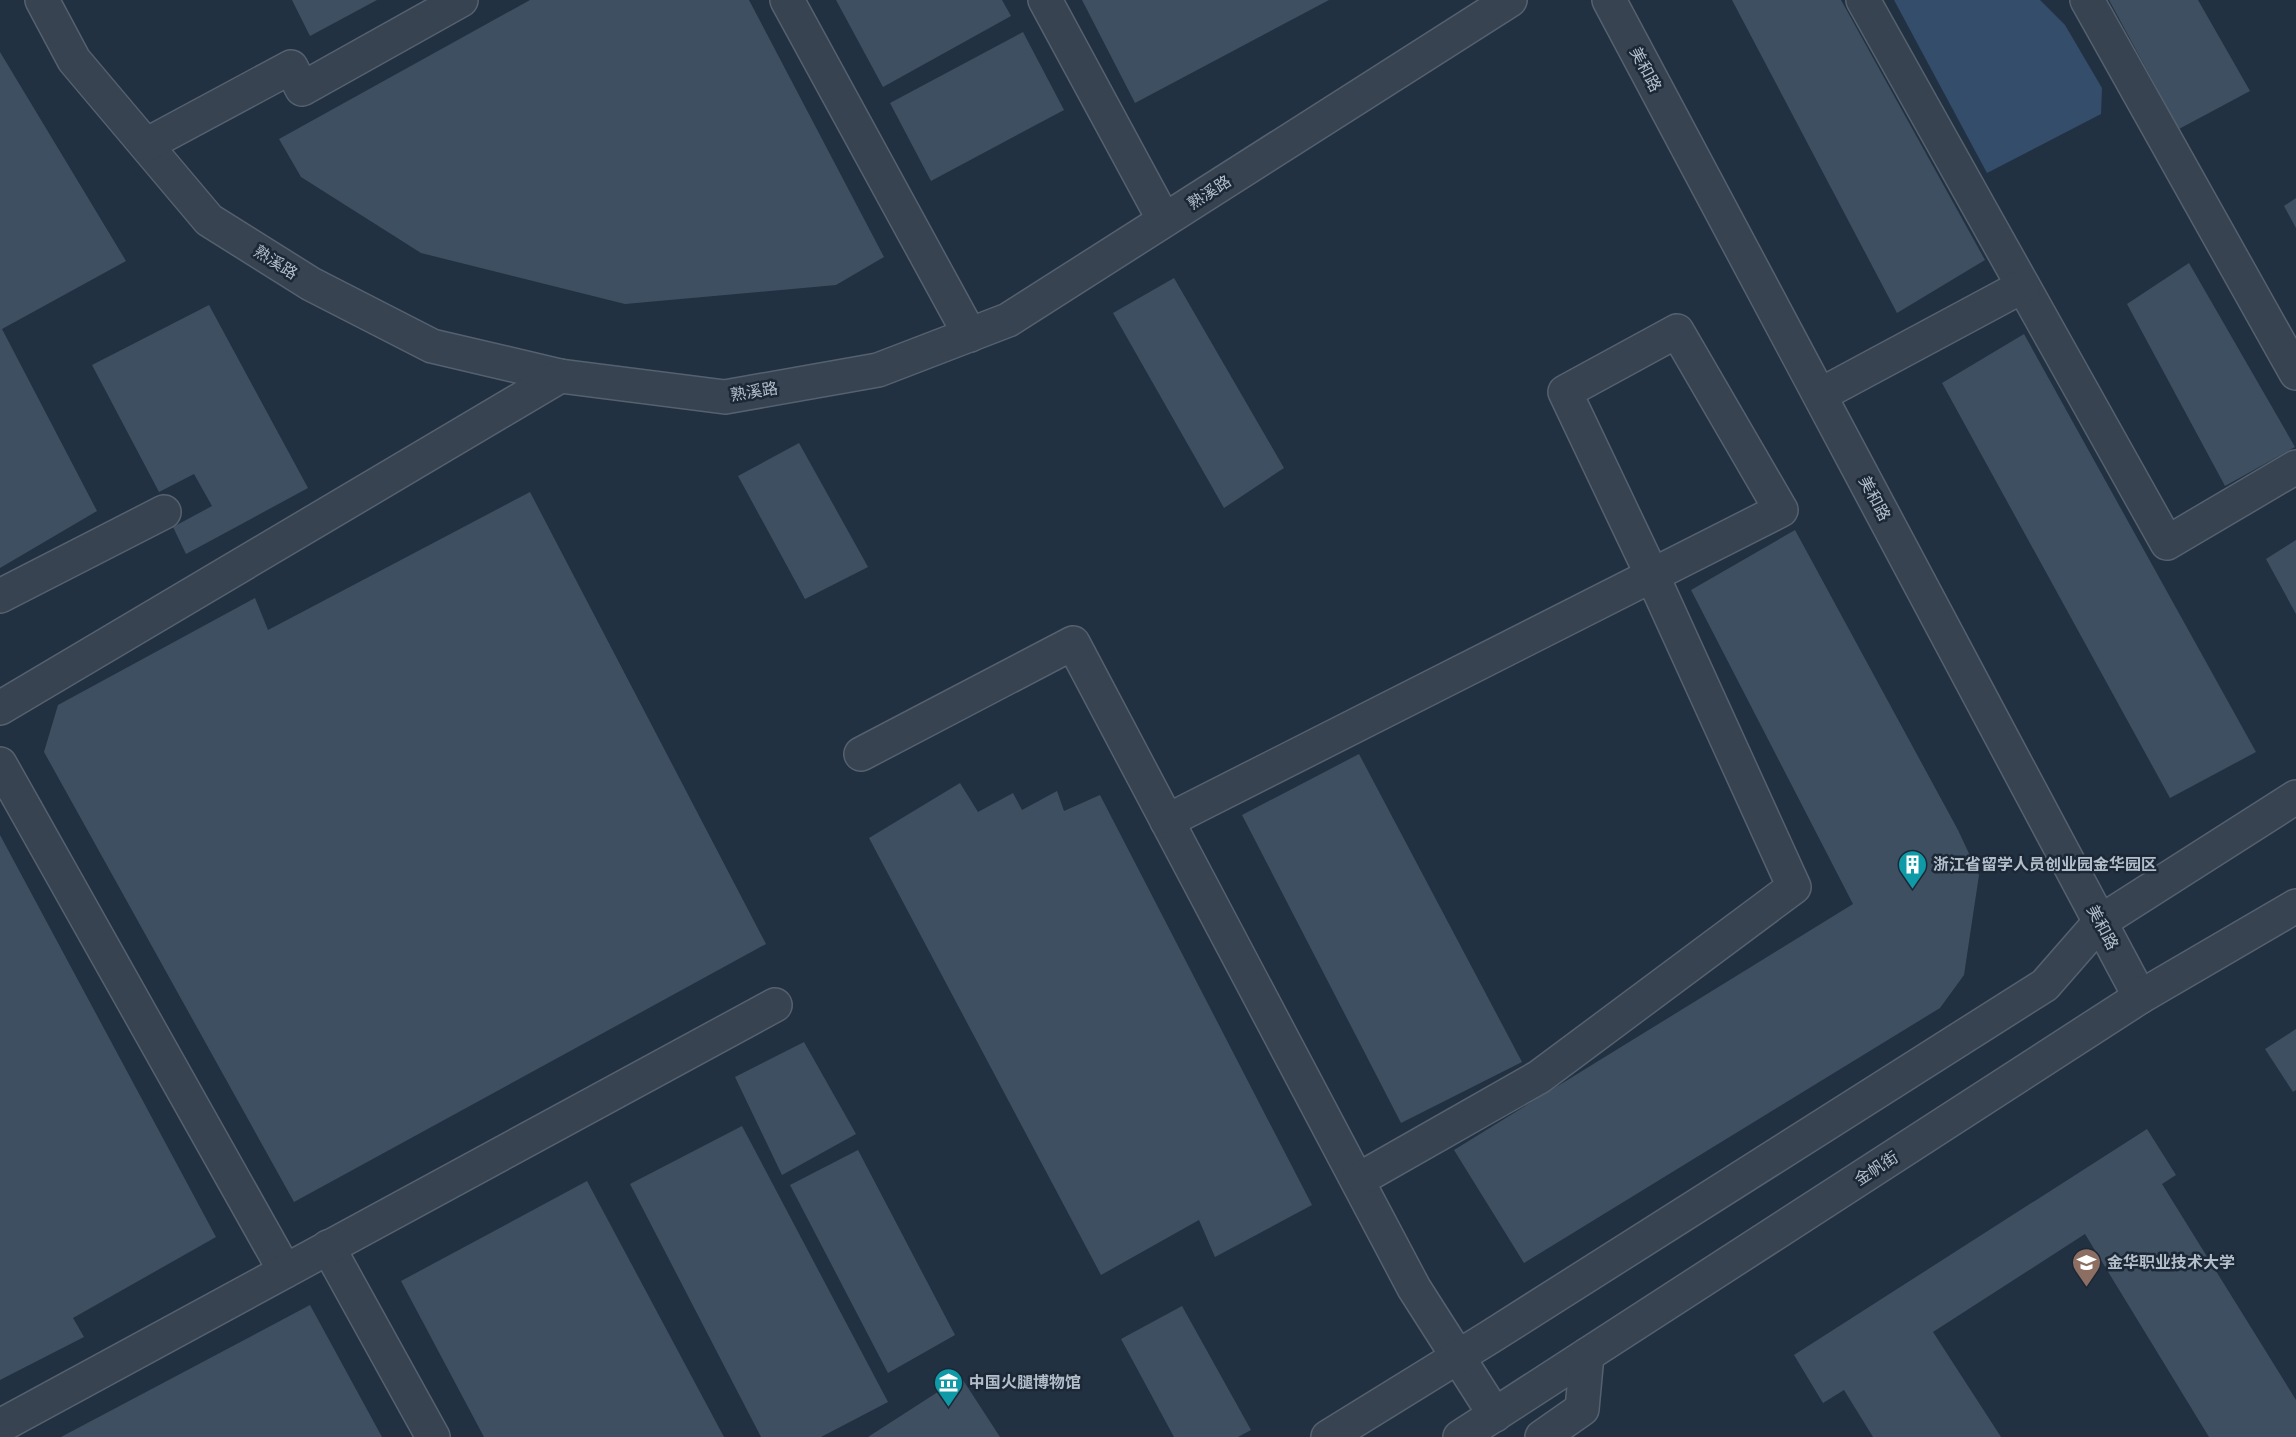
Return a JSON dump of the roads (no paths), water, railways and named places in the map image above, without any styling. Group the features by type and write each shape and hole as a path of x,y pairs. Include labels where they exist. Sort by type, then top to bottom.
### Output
{"street":[{"name":"熟溪路","path":"42,0 74,60 209,220 312,284 432,346 561,376 725,397 878,370 1008,320 1510,0"},
{"path":"146,146 291,67 302,89 461,0"},
{"path":"787,0 970,335"},
{"path":"1045,0 1164,220"},
{"name":"美和路","path":"1609,0 2140,997"},
{"path":"1863,0 2167,543 2296,467"},
{"path":"2087,0 2296,373"},
{"path":"1820,395 2023,286"},
{"path":"1167,820 1652,575 1780,510 1677,331 1565,392 1652,575 1794,887 1539,1077 1358,1180"},
{"path":"0,708 561,376"},
{"path":"0,596 164,512"},
{"path":"861,754 1073,643 1414,1288 1495,1415"},
{"path":"0,764 285,1271"},
{"path":"1328,1437 2045,985 2100,922 2296,797"},
{"name":"金帆街","path":"1460,1437 2140,997 2296,906"},
{"path":"0,1426 775,1005"},
{"path":"328,1247 433,1437"},
{"path":"1542,1437 1582,1409 1587,1355"}],"water":[{"path":"1894,0 2040,0 2065,25 2102,88 2101,114 1987,173"}],"place":[{"name":"浙江省留学人员创业园金华园区","path":"1912,890"},
{"name":"金华职业技术大学","path":"2086,1288"},
{"name":"中国火腿博物馆","path":"948,1408"}]}
